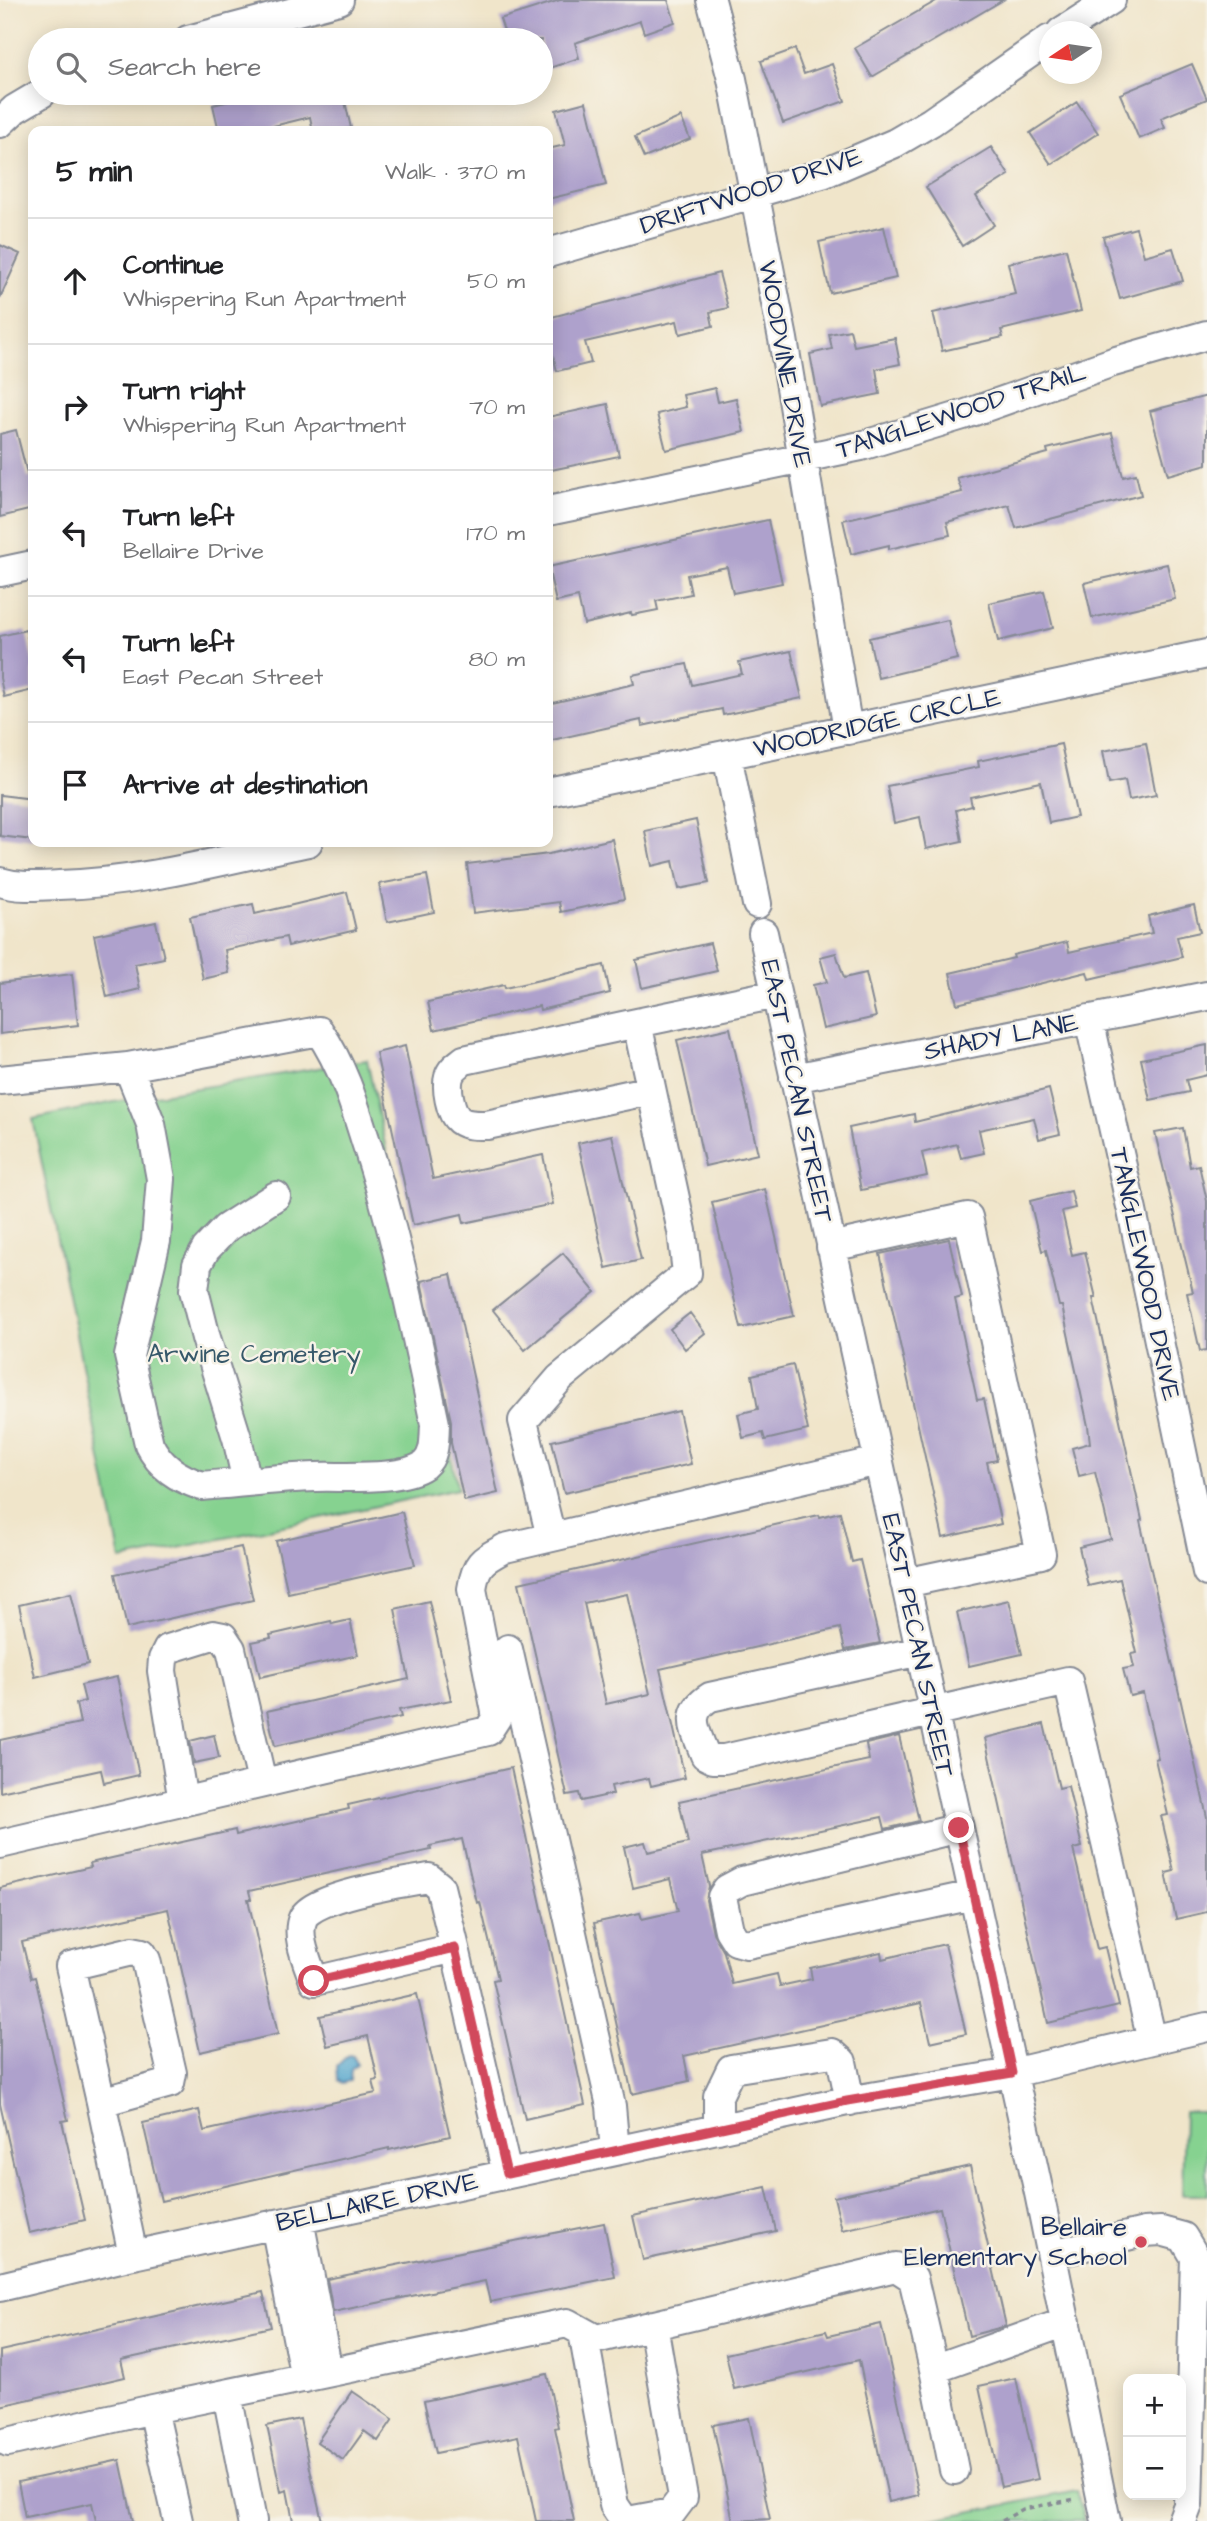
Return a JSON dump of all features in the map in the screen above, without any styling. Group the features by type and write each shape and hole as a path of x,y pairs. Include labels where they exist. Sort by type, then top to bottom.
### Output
{"street":[{"path":"233,28 339,0"},
{"name":"WOODVINE DRIVE","path":"711,0 732,79 783,339 848,730"},
{"path":"1078,21 1111,0"},
{"name":"DRIFTWOOD DRIVE","path":"553,252 825,173 895,143 931,122 1039,46"},
{"path":"0,123 28,101"},
{"name":"TANGLEWOOD TRAIL","path":"553,510 861,446 1113,362 1207,335"},
{"path":"0,572 28,566"},
{"name":"WOODRIDGE CIRCLE","path":"553,791 1207,654"},
{"path":"727,755 757,904"},
{"path":"0,882 22,887 89,884 284,847"},
{"name":"EAST PECAN STREET","path":"763,933 1052,2254 1106,2521"},
{"path":"652,1090 487,1125 462,1122 456,1117 452,1108 449,1077 454,1068 464,1060 776,994"},
{"name":"SHADY LANE","path":"794,1078 1207,996"},
{"name":"TANGLEWOOD DRIVE","path":"1089,1019 1207,1572"},
{"path":"551,1537 523,1421 560,1378 687,1273 681,1231 638,1023"},
{"path":"0,1080 128,1067 319,1031 334,1053 346,1080 377,1173 435,1424 434,1450 424,1464 401,1473 361,1477 316,1477 202,1486 186,1480 164,1466 149,1444 129,1356 156,1241 160,1180 150,1124 128,1067"},
{"path":"247,1482 194,1290 197,1265 206,1250 226,1228 275,1196"},
{"path":"831,1247 968,1217 1041,1554 905,1583"},
{"path":"0,1844 488,1731 497,1717 472,1589 474,1572 482,1561 505,1548 878,1461"},
{"path":"183,1802 162,1671 163,1659 168,1649 213,1634 223,1637 230,1649 262,1782"},
{"path":"508,1649 611,2106 615,2151"},
{"path":"920,1651 710,1697 698,1704 694,1716 694,1724 705,1755 713,1759 724,1759 1068,1681 1152,2040"},
{"path":"959,1828 742,1881 727,1889 722,1897 729,1930 736,1941 747,1944 974,1895"},
{"path":"455,1948 314,1981 305,1955 300,1927 304,1916 313,1907 343,1896 399,1882 429,1878 440,1887 455,1948 507,2174"},
{"path":"101,2102 170,2083 172,2073 146,1960 142,1953 132,1951 70,1966 133,2255"},
{"name":"BELLAIRE DRIVE","path":"1,2284 850,2101 1012,2073 1207,2027"},
{"path":"718,2129 718,2096 731,2069 832,2053 842,2062 850,2101"},
{"path":"287,2222 317,2375"},
{"path":"1052,2254 1144,2232 1161,2231 1183,2237 1195,2257 1188,2505 1181,2521"},
{"path":"8,2442 567,2323 596,2339 896,2267 913,2278 954,2470"},
{"path":"934,2369 1066,2322"},
{"path":"583,2332 614,2505 627,2521 671,2513 683,2497 653,2325"},
{"path":"227,2394 252,2521"},
{"path":"153,2409 178,2521"}],"path":[{"path":"1002,2521 1023,2509 1076,2499"}],"green space":[{"name":"Arwine Cemetery","path":"367,1060 458,1489 121,1560 33,1119 119,1101"},
{"path":"1184,2112 1207,2112 1207,2195 1182,2195"},
{"path":"1077,2491 1084,2521 922,2521"}],"water":[{"path":"348,2055 353,2056 357,2064 351,2070 350,2081 342,2083 338,2080 337,2066"}],"building":[{"path":"560,0 668,0 675,22 644,33 640,21 575,43 579,58 553,67 553,28 503,28 500,19"},
{"path":"938,0 1003,0 872,77 855,48"},
{"path":"795,49 804,74 832,64 845,101 783,123 761,61"},
{"path":"1192,64 1207,99 1161,118 1165,128 1139,139 1120,94"},
{"path":"586,102 606,185 553,198 553,148 565,145 556,110"},
{"path":"1077,102 1098,133 1051,164 1030,133"},
{"path":"213,105 346,105 351,126 312,126 310,117 273,126 218,126"},
{"path":"681,117 690,139 644,158 635,137"},
{"path":"991,147 1009,175 976,196 994,225 962,246 926,187"},
{"path":"884,227 896,278 830,293 819,242"},
{"path":"1136,228 1144,256 1173,248 1183,281 1120,299 1103,237"},
{"path":"0,245 20,254 0,298"},
{"path":"1066,249 1081,311 1001,330 1003,337 942,351 933,313 1015,294 1008,263"},
{"path":"719,273 728,308 710,312 713,326 680,334 677,321 585,342 591,363 557,371 553,355 553,317"},
{"path":"850,330 854,346 895,338 900,364 876,369 880,394 820,406 810,354 832,349 829,334"},
{"path":"715,388 718,402 736,398 744,432 666,450 657,414 686,407 683,395"},
{"path":"1207,396 1207,464 1168,475 1150,411"},
{"path":"608,404 619,456 553,470 553,416"},
{"path":"16,430 28,477 28,510 0,517 0,434"},
{"path":"1112,433 1123,477 1136,474 1141,495 1016,528 1009,505 947,522 950,535 889,549 889,545 851,554 843,520 962,492 957,478 1048,453 1047,449"},
{"path":"768,520 782,583 733,593 727,567 687,575 691,594 656,601 658,610 584,624 578,597 556,602 553,566"},
{"path":"1167,564 1175,599 1092,618 1084,583"},
{"path":"1044,591 1053,628 998,641 989,603"},
{"path":"948,620 957,659 878,678 869,638"},
{"path":"26,630 28,691 4,697 0,678 0,636"},
{"path":"791,651 802,698 723,715 722,709 642,726 641,720 553,740 553,703 634,684 632,675 687,664 692,685 742,674 739,662"},
{"path":"1146,743 1156,795 1129,800 1125,780 1109,783 1103,751"},
{"path":"1061,744 1077,817 1049,823 1041,782 970,797 972,806 956,810 962,841 926,849 920,817 894,823 887,786 979,767 978,761"},
{"path":"0,795 28,798 28,839 0,836"},
{"path":"696,820 709,883 679,889 673,861 652,866 645,831"},
{"path":"612,839 624,899 561,912 559,902 473,913 467,864 549,854"},
{"path":"427,875 434,912 387,922 379,884"},
{"path":"347,892 356,930 288,946 286,937 225,950 229,973 203,979 190,917 253,904 255,914"},
{"path":"1194,905 1200,932 1177,937 1182,957 1089,979 1087,972 957,1004 950,973 1067,942 1069,952 1152,933 1148,916"},
{"path":"156,922 164,958 135,964 140,989 107,997 94,935"},
{"path":"710,943 717,971 642,988 636,960"},
{"path":"836,953 844,978 866,973 876,1017 823,1029 813,985 827,982 820,957"},
{"path":"604,965 610,993 540,1010 539,1006 434,1030 428,1002 504,985 505,988"},
{"path":"72,974 78,1025 0,1034 0,983"},
{"path":"730,1028 758,1154 705,1166 677,1040"},
{"path":"1207,1045 1207,1075 1186,1080 1189,1092 1150,1100 1141,1059"},
{"path":"405,1046 433,1179 543,1155 553,1204 464,1223 462,1214 413,1225 376,1053"},
{"path":"1049,1089 1060,1134 1039,1139 1034,1118 979,1130 984,1153 961,1158 957,1144 922,1153 927,1176 861,1190 849,1128 914,1114 915,1122"},
{"path":"1183,1128 1190,1167 1199,1165 1207,1201 1207,1350 1200,1351 1187,1293 1193,1292 1155,1133"},
{"path":"612,1135 641,1260 606,1268 578,1143"},
{"path":"765,1189 794,1316 741,1328 712,1202"},
{"path":"1071,1191 1075,1208 1062,1211 1072,1255 1085,1252 1142,1520 1140,1521 1207,1817 1207,1912 1176,1919 1166,1873 1174,1871 1161,1816 1168,1815 1155,1759 1158,1758 1143,1693 1130,1696 1123,1669 1134,1667 1131,1654 1137,1653 1120,1579 1088,1586 1079,1547 1111,1539 1095,1472 1079,1476 1072,1448 1090,1443 1088,1426 1062,1306 1059,1306 1046,1250 1042,1251 1030,1201"},
{"path":"949,1239 962,1297 955,1299 977,1400 984,1399 997,1460 987,1462 1001,1524 943,1538 880,1254"},
{"path":"563,1253 595,1292 525,1350 493,1310"},
{"path":"451,1274 498,1493 464,1501 451,1443 451,1421 421,1281"},
{"path":"690,1313 705,1333 685,1349 670,1329"},
{"path":"793,1365 808,1430 765,1440 763,1433 743,1438 738,1414 758,1409 752,1375"},
{"path":"679,1411 691,1464 564,1493 552,1441"},
{"path":"402,1512 415,1565 288,1593 276,1541"},
{"path":"840,1512 852,1562 860,1560 880,1643 845,1650 840,1628 660,1669 685,1778 651,1786 649,1778 611,1786 613,1794 581,1801 579,1793 567,1795 519,1583 819,1515 820,1517","holes":["627,1594 650,1694 606,1704 584,1603"]},
{"path":"241,1547 253,1600 127,1628 115,1574"},
{"path":"71,1593 88,1664 35,1677 19,1605"},
{"path":"1009,1600 1022,1654 969,1666 957,1612"},
{"path":"429,1601 451,1700 399,1710 401,1717 275,1746 267,1711 409,1679 395,1609"},
{"path":"350,1620 358,1655 260,1677 252,1642 271,1638 270,1635 331,1621 332,1624"},
{"path":"117,1677 139,1775 104,1783 101,1770 0,1792 0,1740 80,1723 76,1704 85,1701 81,1685"},
{"path":"1044,1724 1059,1788 1068,1786 1082,1847 1073,1849 1097,1949 1105,1947 1119,2006 1048,2023 985,1738"},
{"path":"214,1735 219,1758 194,1763 190,1741"},
{"path":"899,1736 919,1821 885,1829 882,1817 702,1855 709,1886 706,1900 713,1933 724,1952 732,1984 777,1974 780,1986 812,1979 810,1968 881,1952 882,1959 945,1944 966,2034 930,2042 921,2003 684,2056 689,2081 632,2094 594,1923 640,1913 642,1919 678,1911 670,1879 633,1888 624,1847 645,1842 648,1852 688,1843 679,1801 869,1760 866,1744"},
{"path":"511,1768 585,2105 525,2119 493,1980 498,1979 462,1839 430,1846 431,1850 249,1891 251,1899 248,1899 278,2034 200,2052 168,1909 22,1942 31,1978 35,1977 68,2120 62,2121 85,2220 29,2233 0,2104 0,1888 91,1867 90,1863 235,1830 236,1835 349,1809 348,1805"},
{"path":"417,1994 450,2136 161,2201 143,2123 199,2110 204,2131 376,2093 373,2081 378,2080 368,2036 327,2046 320,2016"},
{"path":"970,2166 1006,2326 969,2336 940,2208 842,2230 834,2197"},
{"path":"766,2187 776,2231 643,2260 633,2216"},
{"path":"604,2223 615,2277 490,2302 485,2281 333,2312 327,2279"},
{"path":"263,2292 271,2327 121,2360 125,2377 0,2406 0,2351"},
{"path":"881,2324 919,2495 889,2502 859,2360 734,2389 726,2354 826,2331 828,2336"},
{"path":"547,2374 574,2521 536,2521 518,2436 436,2453 424,2401"},
{"path":"1016,2378 1038,2479 1001,2487 979,2386"},
{"path":"352,2391 393,2419 378,2441 364,2431 343,2460 317,2442"},
{"path":"749,2418 770,2519 733,2521 713,2425"},
{"path":"300,2419 322,2521 293,2521 287,2490 281,2492 267,2426"},
{"path":"120,2460 133,2521 96,2521 92,2503 25,2517 18,2482"}],"place":[{"name":"Bellaire Elementary School","path":"1141,2242"}],"route":[{"path":"314,1981 455,1948 507,2174 847,2101 1012,2073 959,1828"}]}
